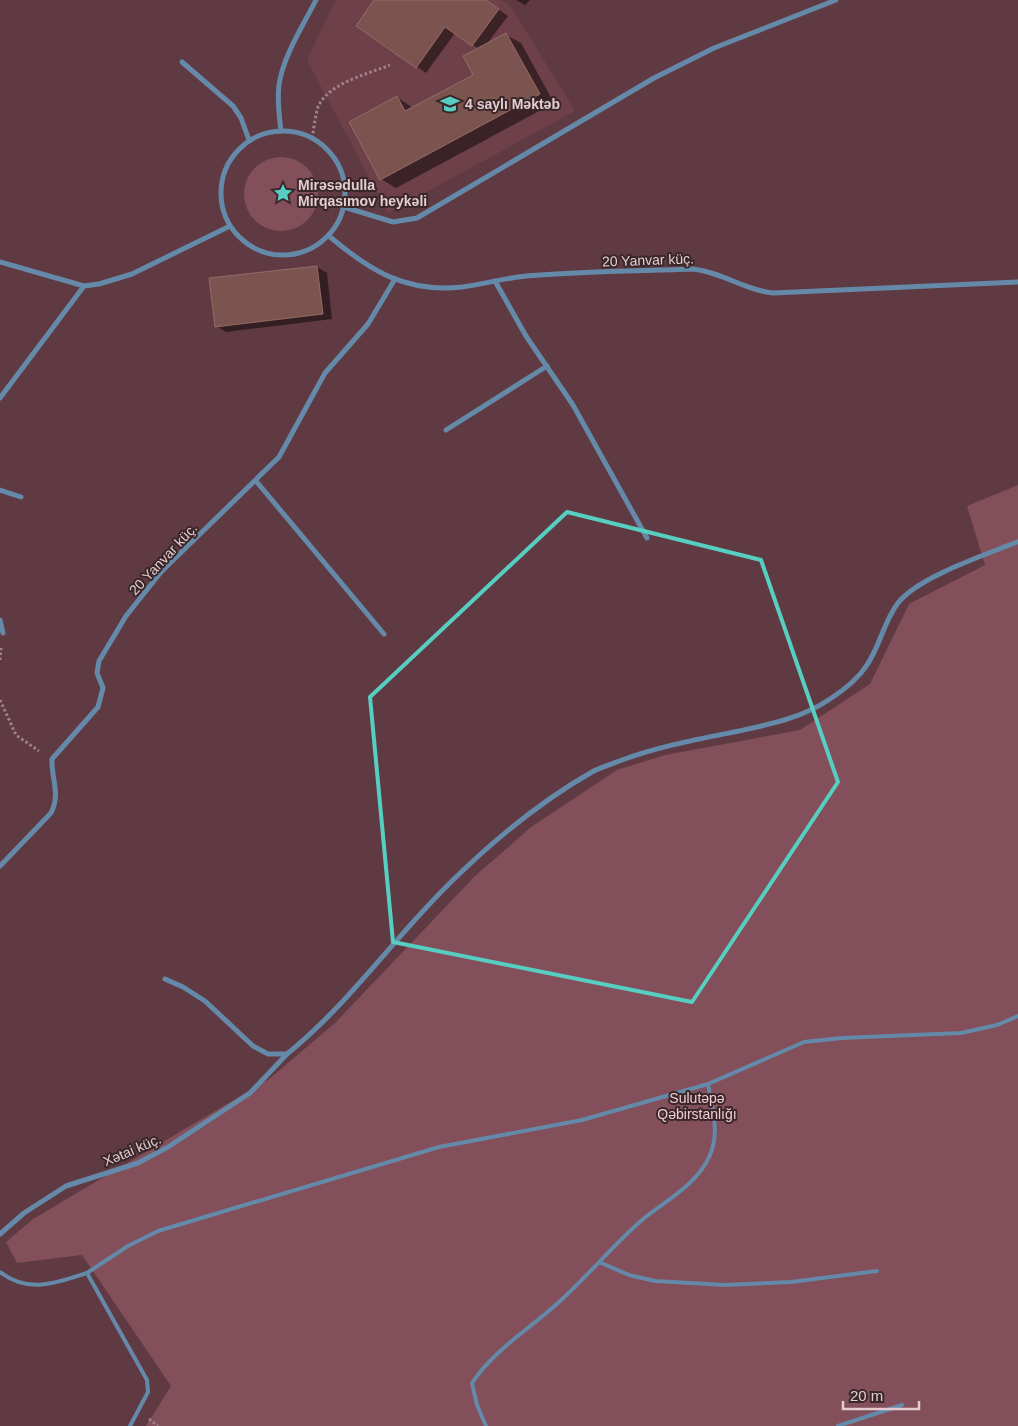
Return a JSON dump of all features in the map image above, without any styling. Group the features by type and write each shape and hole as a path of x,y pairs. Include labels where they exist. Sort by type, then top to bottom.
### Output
{"street":[{"path":"280,131 278,99 280,82 298,36 316,0"},
{"path":"344,207 393,222 417,218 654,78 714,48 836,0"},
{"path":"182,62 234,106 250,140"},
{"path":"280,131 297,132 312,138 326,147 339,167 346,191 344,207 339,222 329,236 317,246 302,253 286,256 270,254 254,248 241,239 230,226 224,212 221,196 222,179 232,158 250,140 264,133 280,131"},
{"path":"0,262 84,286 99,284 132,274 230,226"},
{"name":"20 Yanvar küç.","path":"329,236 358,260 395,279 428,288 441,288 526,276 693,269 714,272 746,288 773,293 1018,282"},
{"name":"20 Yanvar küç.","path":"52,759 98,707 103,688 97,673 98,661 126,616 161,572 256,481 278,457 325,373 368,324 395,279"},
{"path":"495,281 515,319 588,429 647,538"},
{"path":"0,398 84,286"},
{"path":"446,430 547,366"},
{"path":"256,481 384,634"},
{"path":"0,490 21,497"},
{"name":"Xətai küç.","path":"0,1234 24,1213 66,1186 138,1163 168,1147 250,1093 287,1054 361,984 452,880 505,832 548,801 594,771 635,755 670,745 779,722 808,712 853,682 868,664 888,620 897,604 907,593 925,582 1016,542"},
{"path":"0,620 3,633"},
{"path":"0,866 52,813 56,802 57,786 52,770 52,759"},
{"path":"165,979 184,986 205,1001 253,1046 268,1054 287,1054"}],"lane":[{"path":"0,1272 21,1284 39,1287 87,1273 128,1246 158,1231 328,1182 439,1147 582,1120 708,1084 804,1042 842,1038 961,1033 997,1025 1018,1016"},
{"path":"486,1426 477,1405 472,1383 485,1363 558,1303 642,1221 679,1192 698,1173 710,1155 716,1132 708,1084"},
{"path":"599,1262 629,1276 655,1281 725,1285 791,1282 877,1270"},
{"path":"87,1273 148,1380 148,1392 130,1426"},
{"path":"838,1426 902,1405"}],"path":[{"path":"312,138 318,106 334,88 390,65"},
{"path":"0,700 16,735 52,759"}],"highlighted area":[{"path":"567,512 761,560 838,782 692,1002 393,942 370,697"}],"shaded area":[{"name":"4 saylı Məktəb","path":"336,0 501,0 512,8 575,111 388,213 307,60"}],"green space":[{"path":"281,157 302,163 312,173 318,194 312,215 302,225 281,231 260,225 250,215 244,194 250,173 260,163"},
{"name":"Sulutəpə Qəbirstanlığı","path":"1018,485 1018,1426 146,1426 171,1386 82,1255 17,1263 6,1242 33,1219 269,1079 335,1023 475,876 531,827 617,770 665,755 800,730 870,684 909,604 985,565 967,506"}],"building":[{"path":"374,0 486,0 499,9 472,46 445,27 416,68 356,26"},
{"path":"506,33 540,94 380,180 349,122 397,96 405,111 473,75 463,56"},
{"path":"317,266 323,314 215,327 209,278"}],"place":[{"name":"4 saylı Məktəb","path":"450,104"},
{"name":"Mirəsədulla Mirqasımov heykəli","path":"283,193"}]}
